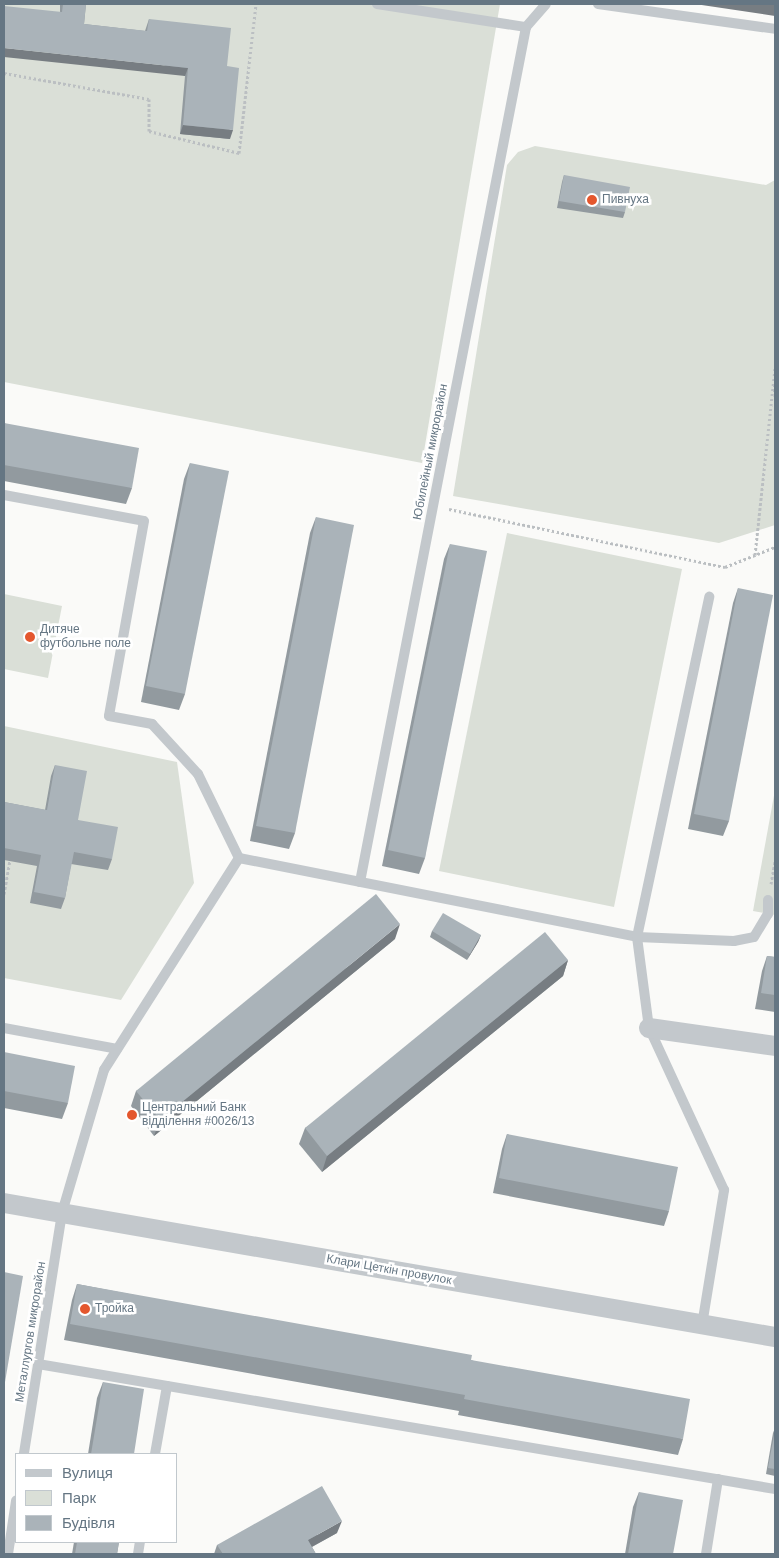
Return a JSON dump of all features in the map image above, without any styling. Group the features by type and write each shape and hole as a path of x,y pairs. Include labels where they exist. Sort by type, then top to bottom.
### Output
{"street":[{"path":"649,1028 775,1046"},
{"name":"Клари Цеткін провулок","path":"4,1203 775,1337"}],"lane":[{"path":"377,4 526,27 546,4"},
{"path":"598,4 775,30"},
{"name":"Юбилейный микрорайон","path":"360,882 526,27"},
{"path":"4,495 144,521 109,716 152,724 198,774 239,858 637,937 734,942 754,937 768,914 768,900"},
{"path":"702,1325 724,1190 649,1028 637,937 709,597"},
{"name":"Металлургов микрорайон","path":"24,1453 62,1213 104,1070 239,858"},
{"path":"4,1028 117,1049"},
{"path":"38,1364 775,1489"},
{"path":"155,1453 167,1386"},
{"path":"706,1554 718,1479"},
{"path":"8,1554 15,1508"}],"path":[{"path":"4,73 148,99 149,131 239,153 256,4"},
{"path":"755,555 775,368"},
{"path":"433,506 724,567 775,547"},
{"path":"4,894 10,861"}],"green space":[{"path":"4,4 500,4 422,463 4,382"},
{"path":"535,146 766,185 775,180 775,525 719,543 453,496 507,165 518,152"},
{"path":"507,533 682,569 614,907 439,871"},
{"name":"Дитяче футбольне поле","path":"4,594 62,606 48,678 4,669"},
{"path":"4,726 177,762 194,883 121,1000 4,978"},
{"path":"775,790 775,915 753,911"}],"building":[{"path":"63,4 86,4 84,24 147,31 149,19 231,28 227,66 239,68 233,130 183,125 188,68 4,48 4,6 62,12"},
{"name":"Пивнуха","path":"564,175 630,187 625,212 559,201"},
{"path":"4,423 139,448 132,488 4,465"},
{"path":"190,463 229,471 185,694 146,686"},
{"path":"316,517 354,525 295,833 256,826"},
{"path":"450,544 487,551 425,858 388,850"},
{"path":"738,588 773,595 729,821 694,814"},
{"path":"55,765 87,771 78,820 118,827 112,859 74,852 65,898 34,892 41,855 4,848 4,802 47,810"},
{"path":"376,894 400,924 160,1120 136,1091"},
{"path":"443,913 481,935 470,954 432,931"},
{"path":"545,932 568,960 327,1156 305,1128"},
{"path":"767,956 775,957 775,995 761,993"},
{"path":"4,1052 75,1066 68,1103 4,1091"},
{"path":"507,1134 678,1167 669,1211 499,1178"},
{"path":"4,1272 23,1276 4,1388"},
{"path":"77,1284 472,1355 471,1360 690,1399 683,1439 464,1399 465,1395 70,1324"},
{"path":"103,1382 144,1389 134,1453 91,1453"},
{"path":"775,1430 775,1469 768,1468"},
{"path":"322,1486 342,1521 308,1540 316,1554 223,1554 217,1545"},
{"path":"639,1492 683,1500 673,1554 628,1554"},
{"path":"77,1543 119,1543 117,1554 75,1554"}],"place":[{"name":"Пивнуха","path":"592,200"},
{"name":"Дитяче футбольне поле","path":"30,637"},
{"name":"Центральний Банк відділення #0026/13","path":"132,1115"},
{"name":"Тройка","path":"85,1309"}]}
